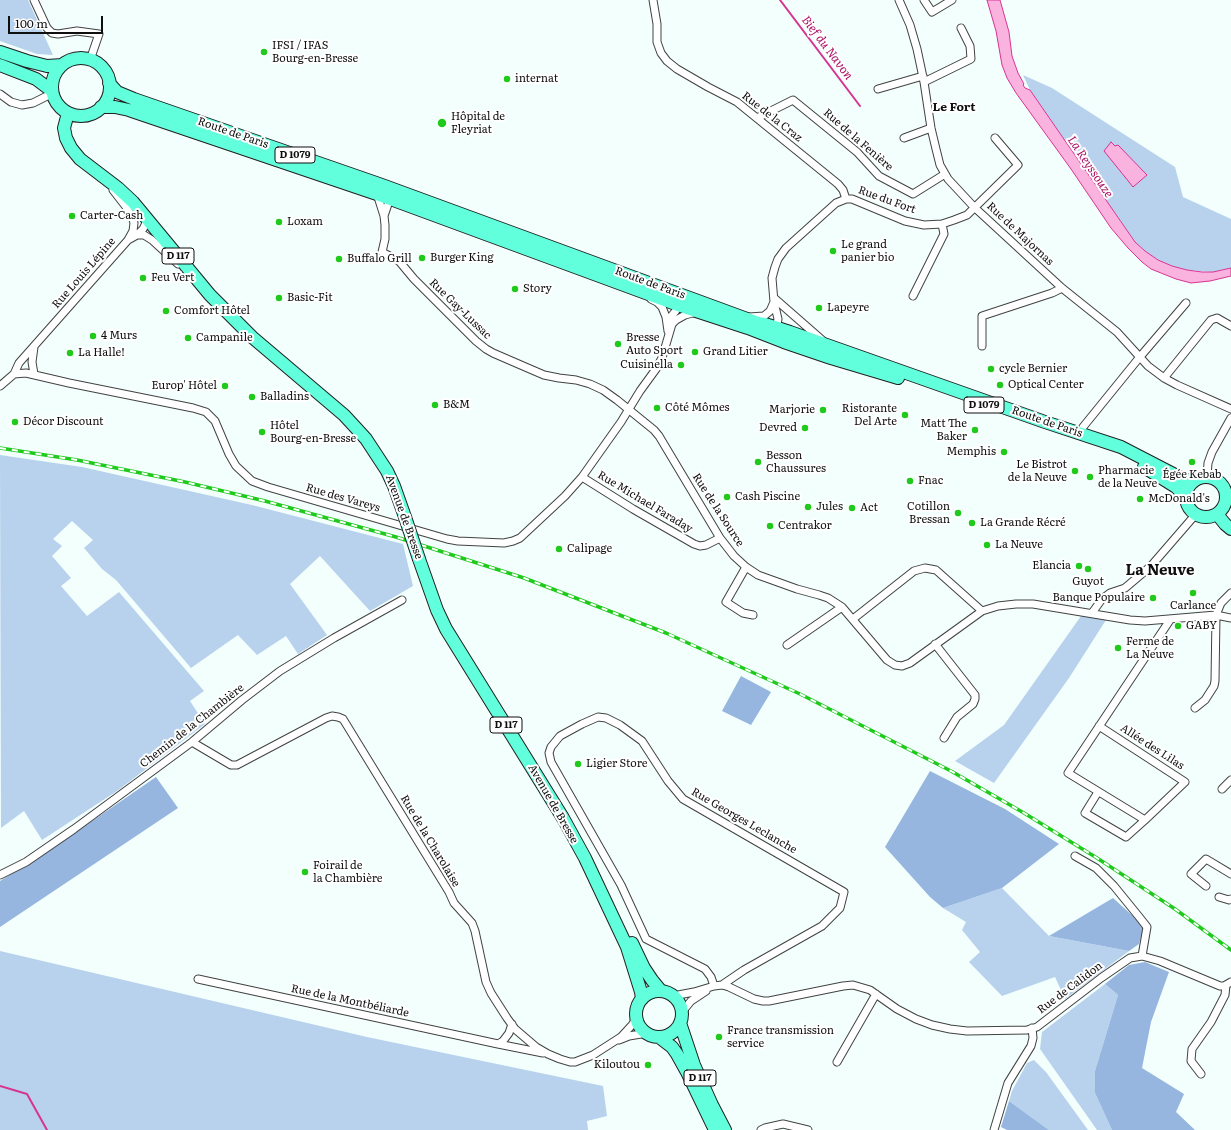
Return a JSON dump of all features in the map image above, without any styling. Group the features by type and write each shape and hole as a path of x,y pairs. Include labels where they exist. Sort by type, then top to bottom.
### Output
{"main road":[{"path":"0,52 47,66 62,66"},
{"path":"0,65 36,79 52,92 58,104 68,113 82,116 96,111 101,107 108,96 109,83 103,69 97,63 83,58 75,59 68,61 56,73 52,82 52,92"},
{"name":"Route de Paris","path":"109,83 116,92 134,99 382,186 676,293 703,308 784,342 831,358 964,398 1120,453 1176,487 1186,497"},
{"name":"Route de Paris","path":"101,107 129,110 390,198 681,306 703,308 740,316 828,345 1080,434 1121,447 1181,478 1193,482"},
{"name":"Avenue de Bresse","path":"68,113 64,128 66,138 71,148 80,159 125,195 147,218 210,295 252,337 344,415 356,428 388,471 437,610 446,629 563,818 600,889 627,947 642,999"},
{"path":"1206,477 1217,480 1228,493 1224,506 1217,514 1207,517 1196,514 1189,507 1186,497 1189,486 1193,482 1197,479 1206,477"},
{"path":"1217,514 1231,529"},
{"name":"Avenue de Bresse","path":"600,889 628,933 644,968 661,991"},
{"path":"661,991 673,996 681,1006 681,1018 677,1029 672,1034 659,1037 647,1033 638,1024 637,1018 638,1005 642,999 654,992 661,991"},
{"name":"D 117","path":"681,1018 694,1065 725,1130"},
{"name":"D 117","path":"659,1037 672,1047 677,1054 715,1130"}],"street":[{"path":"34,0 47,28 52,33 58,34 77,30 99,34 90,60"},
{"name":"Rue de la Craz","path":"653,0 657,42 661,53 667,61 677,69 736,102 757,118 838,184 846,199"},
{"name":"Rue de Majornas","path":"899,0 910,25 918,49 931,128 940,165 960,193 1062,288 1117,332 1139,358 1148,366 1164,378 1177,385 1231,409"},
{"path":"924,0 932,12 952,0"},
{"path":"878,89 923,79 971,59 970,46 961,28"},
{"path":"0,94 11,102 22,106 33,103 52,92"},
{"name":"Rue de la Fenière","path":"757,118 793,100 857,152 879,176 913,194 945,174"},
{"path":"904,138 931,128"},
{"name":"Rue du Fort","path":"775,327 778,319 773,303 772,278 778,258 786,248 836,203 852,198 905,221 924,225 942,224 967,215 1018,164 995,138"},
{"path":"96,172 117,195 132,216 134,224 133,231 128,240"},
{"name":"Rue Gay-Lussac","path":"377,194 384,216 385,239 382,252 399,261 414,279 476,341 486,349 530,370 544,375 576,380 590,384 603,390 628,410"},
{"name":"Rue Gay-Lussac","path":"384,216 390,198"},
{"path":"137,235 145,225 147,218"},
{"path":"913,296 944,234 942,224"},
{"path":"137,235 144,235 152,240 210,295"},
{"name":"Rue Louis Lépine","path":"14,374 19,363 128,240 137,235"},
{"name":"Rue des Vareys","path":"625,285 660,305 664,311 668,336"},
{"path":"982,346 982,316 1052,293 1062,288"},
{"path":"667,324 672,315 681,306 676,293"},
{"path":"740,316 764,316 768,313 773,303 828,345"},
{"path":"1080,434 1083,427 1186,303"},
{"name":"Rue des Vareys","path":"14,374 34,374 69,383 193,408 206,412 215,421 229,454 236,466 252,481 447,539 504,544 513,542 520,538 532,528 582,477 662,358 672,324 680,314 681,306"},
{"path":"676,320 703,308"},
{"path":"1164,378 1211,320 1216,318 1231,326"},
{"path":"748,328 766,330 775,327 784,342"},
{"path":"34,347 32,362 34,374"},
{"path":"0,386 14,374"},
{"name":"Rue de la Source","path":"628,410 654,430 659,436 720,538 734,556 758,575 828,598 842,607 887,660 895,665 902,666 910,663 982,611 998,606 1033,604 1130,620 1145,621 1216,615 1231,618"},
{"path":"1206,477 1208,463 1212,452 1231,418"},
{"name":"Rue Michael Faraday","path":"582,477 633,509 694,544 700,546 706,545 720,538"},
{"path":"1092,614 1102,599 1110,593 1125,588 1150,566 1196,514"},
{"path":"746,567 726,602 743,613 753,615"},
{"path":"853,619 914,571 925,568 936,570 982,611"},
{"path":"1195,708 1205,700 1216,681 1216,615 1221,603 1231,594"},
{"name":"Chemin de la Chambière","path":"0,875 26,862 74,829 192,742 242,700 280,671 334,638 402,600"},
{"path":"787,645 842,607"},
{"path":"1145,820 1068,773 1170,620"},
{"path":"936,644 975,695 973,704 956,717 944,738"},
{"name":"Rue de la Charolaise","path":"192,742 231,765 237,765 326,718 332,716 343,719 449,892 454,903 472,923 486,982 494,998 512,1024 526,1039 548,1054 570,1062 575,1062 593,1055 612,1043"},
{"name":"Rue Georges Leclanche","path":"714,986 711,977 705,969 646,939 621,885 551,762 549,753 551,747 560,736 598,717 606,718 620,725 642,741 668,781 683,799 844,892 840,908 822,926 744,970 722,985"},
{"name":"Allée des Lilas","path":"1098,792 1086,813 1126,837 1185,782 1099,726"},
{"path":"1222,789 1231,780"},
{"path":"1075,856 1096,868 1114,886 1147,928 1142,956 1160,961 1220,986 1228,984 1225,995 1211,1022 1192,1049 1192,1061 1201,1074"},
{"path":"1206,886 1191,874 1206,859 1231,874"},
{"path":"1219,897 1229,900 1231,899"},
{"name":"Rue de Calidon","path":"673,996 722,985 754,999 769,1001 853,985 870,990 897,1009 932,1025 967,1031 1027,1030 1037,1027 1050,1018 1101,978 1130,958 1142,956"},
{"name":"Rue de la Montbéliarde","path":"198,980 548,1054"},
{"name":"Rue de Calidon","path":"681,1018 690,1002 714,986"},
{"path":"837,1062 876,994"},
{"path":"612,1043 626,1032 637,1018"},
{"path":"498,1044 503,1041 509,1033 512,1024"},
{"path":"994,1130 1008,1083 1031,1046 1034,1038 1032,1028"},
{"path":"612,1043 629,1036 647,1033"},
{"path":"761,1130 783,1124 808,1130"}],"shaded area":[{"path":"0,0 28,0 53,55 37,54 0,41"},
{"path":"987,0 1000,0 1009,32 1012,56 1024,84 1023,85 1025,88 1030,90 1135,242 1158,260 1172,266 1202,272 1213,272 1231,268 1231,276 1210,281 1191,283 1176,279 1151,269 1128,248 1111,228 1007,78 1002,65 996,31"},
{"path":"1023,75 1052,88 1175,167 1183,197 1231,219 1231,268 1213,272 1187,270 1172,266 1158,260 1135,242 1030,90"},
{"path":"1111,142 1115,146 1118,145 1147,175 1133,187 1104,151"},
{"path":"0,455 82,467 252,505 403,544 413,586 370,611 320,556 290,584 327,635 298,654 286,636 257,655 238,635 191,668 116,580 102,569 84,548 93,540 72,521 53,539 62,546 52,556 71,578 61,586 87,616 119,592 204,691 190,701 205,724 117,791 42,840 24,811 1,828"},
{"path":"1081,616 1106,620 1069,678 994,783 955,761 1004,725"},
{"path":"741,676 771,692 751,725 722,711"},
{"path":"930,771 1005,809 1059,844 1002,888 943,908 930,897 885,847"},
{"path":"156,777 178,808 0,927 0,881 66,839"},
{"path":"1002,888 1049,936 1129,951 1065,999 1055,977 1002,996 969,962 980,952 962,930 966,922 943,908"},
{"path":"1113,898 1144,926 1139,944 1129,951 1049,936"},
{"path":"0,951 367,1037 603,1086 607,1116 587,1121 588,1130 0,1130"},
{"path":"1145,962 1169,972 1151,1022 1142,1068 1184,1094 1176,1112 1195,1130 1112,1130 1095,1093 1095,1071 1118,995 1105,984 1129,965"},
{"path":"1105,984 1118,995 1095,1071 1095,1093 1112,1130 1097,1130 1040,1049 1042,1032"},
{"path":"1034,1060 1046,1072 1088,1130 1049,1130 1009,1101 1012,1091 1027,1063"},
{"path":"1009,1101 1049,1130 1007,1130 1001,1127"}],"waterway":[{"name":"Bief du Navon","path":"780,0 860,106"},
{"path":"0,1086 27,1094 47,1130"}],"railway":[{"path":"0,448 77,460 185,482 265,501 396,537 524,578 666,633 800,694 951,771 1024,813 1097,858 1175,909 1231,950"}],"place":[{"name":"IFSI / IFAS Bourg-en-Bresse","path":"264,52"},
{"name":"internat","path":"507,79"},
{"name":"Hôpital de Fleyriat","path":"442,123"},
{"name":"Carter-Cash","path":"72,216"},
{"name":"Loxam","path":"279,222"},
{"name":"Le grand panier bio","path":"833,251"},
{"name":"Burger King","path":"422,258"},
{"name":"Buffalo Grill","path":"339,259"},
{"name":"Feu Vert","path":"143,278"},
{"name":"Story","path":"515,289"},
{"name":"Basic-Fit","path":"279,298"},
{"name":"Lapeyre","path":"819,308"},
{"name":"Comfort Hôtel","path":"166,311"},
{"name":"4 Murs","path":"93,336"},
{"name":"Campanile","path":"188,338"},
{"name":"Bresse Auto Sport","path":"618,344"},
{"name":"Grand Litier","path":"695,352"},
{"name":"La Halle!","path":"70,353"},
{"name":"Cuisinella","path":"681,365"},
{"name":"cycle Bernier","path":"991,369"},
{"name":"Optical Center","path":"1000,385"},
{"name":"Europ' Hôtel","path":"225,386"},
{"name":"Balladins","path":"252,397"},
{"name":"B&M","path":"435,405"},
{"name":"Côté Mômes","path":"657,408"},
{"name":"Marjorie","path":"823,410"},
{"name":"Ristorante Del Arte","path":"905,415"},
{"name":"Décor Discount","path":"15,422"},
{"name":"Devred","path":"805,428"},
{"name":"Matt The Baker","path":"975,430"},
{"name":"Hôtel Bourg-en-Bresse","path":"262,432"},
{"name":"Memphis","path":"1004,452"},
{"name":"Besson Chaussures","path":"758,462"},
{"name":"Égée Kebab","path":"1192,462"},
{"name":"Le Bistrot de la Neuve","path":"1075,471"},
{"name":"Pharmacie de la Neuve","path":"1090,477"},
{"name":"Fnac","path":"910,481"},
{"name":"Cash Piscine","path":"727,497"},
{"name":"McDonald's","path":"1140,499"},
{"name":"Jules","path":"808,507"},
{"name":"Act","path":"852,508"},
{"name":"Cotillon Bressan","path":"958,513"},
{"name":"La Grande Récré","path":"972,523"},
{"name":"Centrakor","path":"770,526"},
{"name":"La Neuve","path":"987,545"},
{"name":"Calipage","path":"559,549"},
{"name":"Elancia","path":"1079,566"},
{"name":"Guyot","path":"1088,569"},
{"name":"Carlance","path":"1193,593"},
{"name":"Banque Populaire","path":"1153,598"},
{"name":"GABY","path":"1178,626"},
{"name":"Ferme de La Neuve","path":"1118,648"},
{"name":"Ligier Store","path":"578,764"},
{"name":"Foirail de la Chambière","path":"305,872"},
{"name":"France transmission service","path":"719,1037"},
{"name":"Kiloutou","path":"648,1065"}],"district":[{"name":"Le Fort","path":"954,107"},
{"name":"La Neuve","path":"1160,571"}],"water label":[{"name":"La Reyssouze","path":"1090,167"}]}
